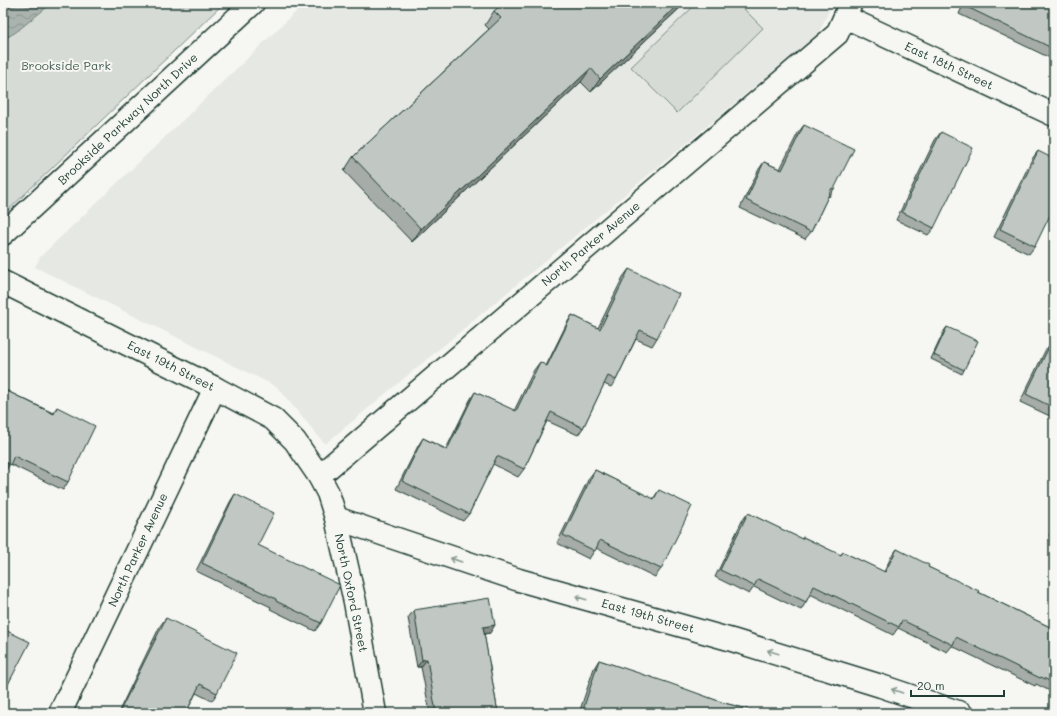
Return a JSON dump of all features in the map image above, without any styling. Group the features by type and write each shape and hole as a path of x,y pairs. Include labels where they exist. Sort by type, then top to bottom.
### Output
{"street":[{"name":"Brookside Parkway North Drive","path":"3,234 253,3"},
{"name":"East 18th Street","path":"848,10 1054,115"},
{"name":"North Parker Avenue","path":"319,476 837,34 848,10"},
{"name":"East 19th Street","path":"3,282 215,388 273,419 295,441 319,476"},
{"name":"North Parker Avenue","path":"60,713 215,388"},
{"name":"North Oxford Street","path":"319,476 328,493 336,518 354,602 374,713"},
{"name":"East 19th Street","path":"336,518 385,536 519,580 732,640 881,686 960,713"}],"shaded area":[{"path":"305,3 833,3 818,34 325,444 277,387 35,267 40,257"}],"green space":[{"name":"Brookside Park","path":"3,3 224,3 3,215"},
{"path":"697,3 738,3 763,28 677,113 631,67"}],"water":[{"path":"3,3 52,3 16,32 3,40"}],"building":[{"path":"503,3 680,3 600,79 591,68 421,229 353,157 501,18 494,11"},
{"path":"966,3 1054,3 1054,49 965,6"},
{"path":"804,125 854,149 834,189 832,188 811,232 746,200 764,162 782,170"},
{"path":"941,132 973,148 934,228 902,212"},
{"path":"1038,151 1054,159 1054,207 1035,246 1000,229"},
{"path":"629,269 679,294 657,338 640,330 616,380 608,376 583,428 551,412 524,469 497,456 469,514 402,481 423,438 447,450 475,392 516,411 540,362 547,366 572,315 600,329"},
{"path":"947,327 978,341 964,370 934,355"},
{"path":"1051,343 1054,344 1054,408 1026,394"},
{"path":"3,389 54,414 57,407 95,426 68,482 14,456 10,465 3,461"},
{"path":"595,470 654,499 659,490 692,506 661,569 600,540 595,551 563,535"},
{"path":"235,494 274,513 258,545 340,585 321,623 202,563"},
{"path":"748,513 802,539 803,537 841,555 843,552 885,572 897,549 929,565 928,567 1054,629 1054,683 1041,677 1040,678 956,637 953,645 902,620 899,627 814,586 806,602 758,579 754,586 720,570"},
{"path":"1054,526 1054,533 1051,532"},
{"path":"490,598 495,625 483,627 498,713 436,713 427,659 422,660 414,610"},
{"path":"166,618 237,653 217,693 200,684 186,713 119,713"},
{"path":"3,629 30,642 3,694"},
{"path":"599,660 724,703 764,713 582,713"}]}
